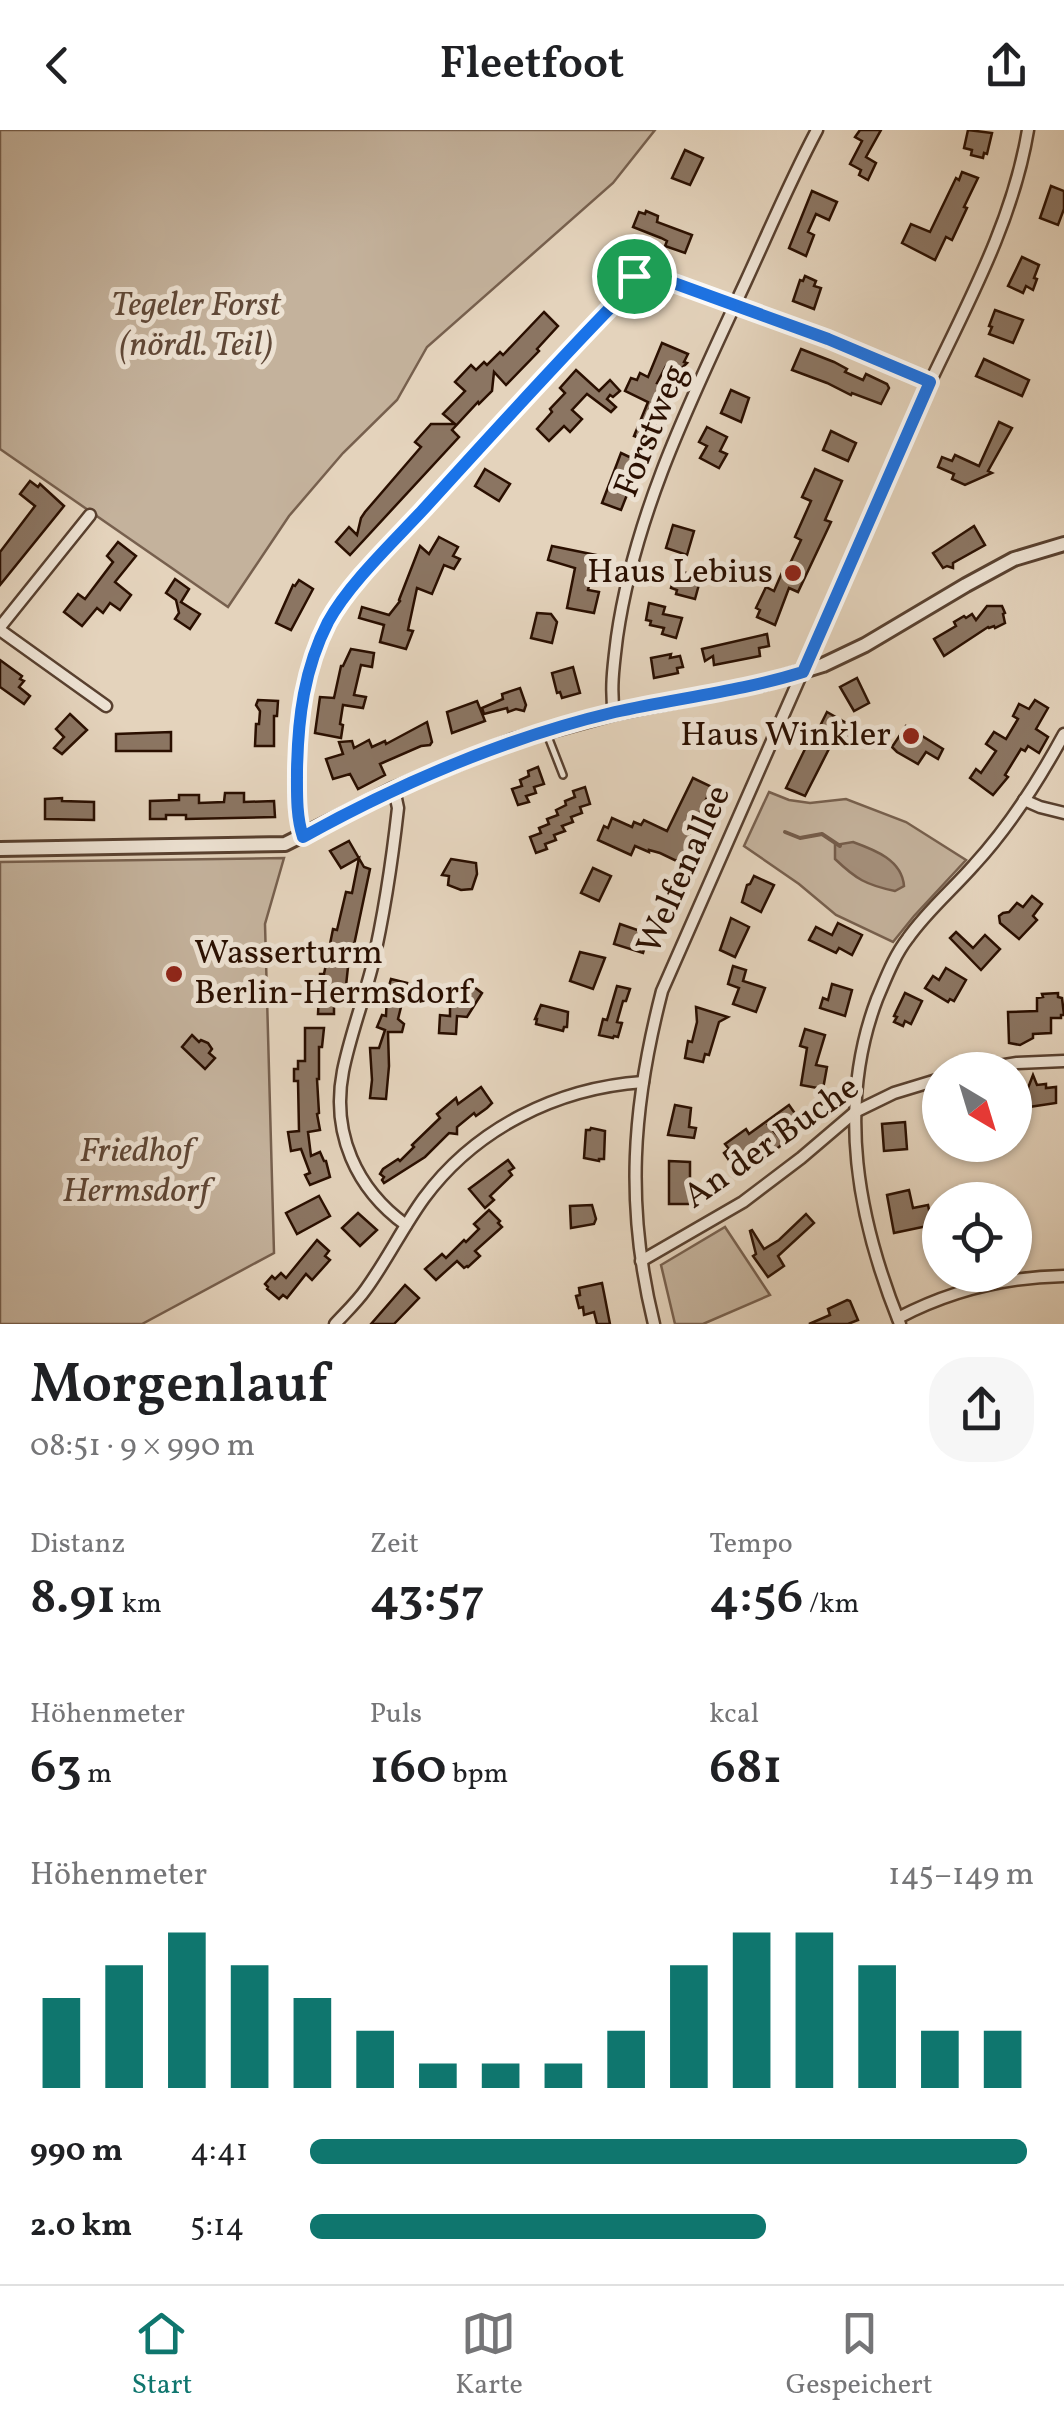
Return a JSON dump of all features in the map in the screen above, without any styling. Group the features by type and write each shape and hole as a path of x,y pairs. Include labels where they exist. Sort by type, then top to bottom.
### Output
{"street":[{"name":"Forstweg","path":"614,713 613,675 622,603 640,534 661,474 735,304 817,130"},
{"name":"Welfenallee","path":"654,1324 641,1261 634,1188 643,1082 662,991 1002,223 1020,170 1028,130"},
{"path":"611,258 828,339 930,382"},
{"path":"303,837 297,790 302,695 330,619 374,563 612,306 638,270"},
{"path":"90,515 0,629 106,706"},
{"path":"0,849 286,844 394,789 464,759 546,731 803,672 865,645 1014,560 1064,544"},
{"path":"1064,734 1024,800 976,864 905,941 865,1030 855,1112 858,1166 871,1242 899,1321 940,1298 977,1286 1009,1279 1064,1276"},
{"path":"394,789 398,808 381,928 346,1056 340,1096 342,1132 355,1168 381,1204 406,1225"},
{"path":"1024,800 1064,814"},
{"path":"1032,1062 1064,1060"},
{"path":"335,1324 365,1292 426,1196 470,1149 520,1115 554,1100 588,1089 643,1082"},
{"name":"An der Buche","path":"641,1261 743,1202 855,1112 922,1085"}],"lane":[{"path":"546,731 562,775"}],"green space":[{"name":"Tegeler Forst (nördl. Teil)","path":"0,130 655,130 613,183 427,347 397,400 343,453 289,516 228,607 0,449"},
{"path":"769,792 810,803 846,799 906,822 966,860 893,942 836,915 744,846"},
{"name":"Friedhof Hermsdorf","path":"284,858 265,924 274,1253 142,1324 0,1324 0,862"},
{"path":"725,1227 770,1295 703,1324 675,1324 661,1265"}],"shaded area":[{"path":"853,842 893,863 904,886 895,891 876,886 842,866 835,859 835,845"}],"building":[{"path":"860,130 881,130 866,157 876,163 868,180 850,164 862,141 855,137"},
{"path":"968,130 992,133 983,158 964,148"},
{"path":"685,150 703,158 690,185 672,178"},
{"path":"962,172 978,178 952,240 946,237 935,260 902,243 911,224 930,232"},
{"path":"1051,186 1064,191 1064,209 1058,225 1040,218"},
{"path":"812,191 837,202 829,220 816,214 808,232 814,235 806,256 789,248"},
{"path":"639,212 658,216 657,222 692,235 685,253 633,227"},
{"path":"1022,257 1039,265 1033,290 1026,286 1023,293 1008,286"},
{"path":"805,276 821,288 814,309 793,301"},
{"path":"995,310 1023,320 1013,343 989,334"},
{"path":"544,312 558,326 539,351 506,385 494,372 492,391 452,430 459,437 350,555 336,542 349,527 357,535 365,512 421,447 415,442 431,424 455,424 443,414 465,391 455,382 471,365 476,370 500,352 503,355"},
{"path":"662,343 688,354 684,362 687,363 679,371 666,366 657,383 667,387 657,408 651,411 663,416 646,464 636,460 645,440 634,436 648,402 625,391 631,378 637,380 640,373 648,377"},
{"path":"801,349 834,362 863,380 866,374 887,384 889,388 881,404 792,370"},
{"path":"984,359 1029,380 1022,396 976,376"},
{"path":"576,370 599,391 610,380 620,391 607,399 616,407 611,412 587,394 572,410 582,419 570,432 564,426 549,441 537,429 565,393 560,388"},
{"path":"731,390 749,398 741,422 721,413"},
{"path":"999,422 1012,428 988,471 992,473 965,485 952,479 954,474 938,467 942,457 952,461 955,455 979,466"},
{"path":"707,427 727,437 720,451 727,454 719,468 700,458 707,446 699,442"},
{"path":"831,431 856,443 848,461 823,450"},
{"path":"621,453 640,462 621,510 602,503"},
{"path":"485,469 510,484 499,501 475,486"},
{"path":"815,469 842,481 825,520 831,522 798,592 789,588 775,625 757,617 760,610 756,608 766,587 774,591 801,540 795,537 811,501 802,497"},
{"path":"30,481 38,487 40,484 64,506 0,585 0,552 35,506 20,494"},
{"path":"673,525 694,531 687,555 666,548"},
{"path":"974,526 985,545 953,563 953,568 943,568 933,553"},
{"path":"439,537 458,547 453,556 460,559 454,569 444,565 432,594 417,588 408,630 413,631 406,649 380,642 384,625 359,618 362,607 389,615 400,601 420,546 429,554"},
{"path":"118,542 136,556 115,582 131,595 120,610 110,603 103,613 97,608 82,626 64,612 78,594 85,599 113,562 107,556"},
{"path":"552,546 596,555 588,590 599,592 594,613 567,608 575,568 548,560"},
{"path":"676,570 701,577 695,599 676,594 677,590 671,588"},
{"path":"175,579 189,589 181,602 200,614 190,629 175,619 179,613 176,600 166,593"},
{"path":"299,580 313,589 291,630 276,623"},
{"path":"649,603 665,607 663,614 682,618 676,638 662,634 664,628 646,620"},
{"path":"987,606 1002,606 1005,623 988,627 944,656 934,639 956,626 954,622 964,616 972,614 976,620"},
{"path":"537,613 551,614 557,622 552,643 531,638"},
{"path":"767,634 769,646 759,648 760,656 714,665 713,656 705,661 702,649"},
{"path":"351,649 374,653 372,667 361,665 354,695 366,697 363,708 343,705 341,738 315,733 320,697 334,698 341,666"},
{"path":"671,654 670,658 680,656 683,667 677,668 678,673 654,678 651,658"},
{"path":"0,660 22,676 24,681 19,687 30,696 24,704 0,687"},
{"path":"573,667 580,693 562,698 552,673"},
{"path":"857,678 869,703 854,711 840,687"},
{"path":"520,688 524,711 508,712 507,708 484,714 482,708 503,699 502,694"},
{"path":"258,700 278,701 274,746 255,746"},
{"path":"1035,700 1048,708 1036,729 1048,737 1039,753 1028,746 1025,751 1021,749 1005,775 1008,777 993,795 970,778 976,769 981,773 996,751 986,744 994,732 1006,739 1018,719 1013,716 1019,704 1029,709"},
{"path":"477,701 485,721 452,733 447,712"},
{"path":"827,712 855,728 846,743 835,737 805,796 786,788"},
{"path":"70,714 87,730 62,754 54,748 64,737 56,729"},
{"path":"427,722 430,745 380,764 385,775 358,789 350,774 333,779 326,759 343,754 339,742 352,741 354,748 369,740 372,747 385,741 386,744"},
{"name":"Haus Winkler","path":"906,726 943,749 938,759 926,752 918,764 892,747"},
{"path":"171,732 171,751 116,751 116,734"},
{"path":"538,767 544,784 534,787 536,793 526,796 529,802 518,805 512,789 522,786 520,780"},
{"path":"693,778 712,787 700,812 716,818 703,823 705,829 699,832 698,845 692,847 694,853 687,866 635,846 631,855 598,840 612,818 632,827 634,822 641,825 644,820 667,831"},
{"path":"585,787 590,804 580,807 582,813 562,826 565,831 545,844 547,849 536,853 530,837 541,833 539,828 549,824 547,819 558,815 556,810 575,797 573,791"},
{"path":"225,793 244,793 244,802 274,801 275,817 186,819 186,815 166,815 166,819 150,819 150,801 199,795 199,803 224,802"},
{"path":"45,799 94,802 94,820 45,819"},
{"path":"349,841 359,858 341,868 330,851"},
{"path":"359,858 370,869 354,945 343,946 338,966 348,967 346,986 334,985 334,1014 318,1014 320,974 324,974 346,892 352,893"},
{"path":"451,859 476,863 472,889 448,885 449,876 442,875"},
{"path":"593,868 611,876 599,901 581,893"},
{"path":"754,876 774,885 761,912 742,902"},
{"path":"1032,896 1042,904 1033,916 1037,920 1019,939 1000,923 999,916 1017,903 1023,907"},
{"path":"731,918 749,927 735,957 720,950"},
{"path":"838,923 862,935 852,955 839,948 836,953 809,940 816,927 832,935"},
{"path":"620,924 649,934 643,953 614,944"},
{"path":"956,932 973,948 985,935 1000,949 981,970 950,938"},
{"path":"580,952 605,958 593,989 570,981"},
{"path":"733,966 746,970 743,981 765,988 756,1012 733,1004 739,988 728,984"},
{"path":"946,968 966,980 954,1001 948,1002 925,988 933,976 939,980"},
{"path":"391,979 407,983 398,1019 404,1024 402,1032 388,1032 386,1099 370,1098 370,1048 379,1048 385,1030 377,1027 382,1015 386,1016"},
{"path":"470,984 482,993 467,1017 457,1016 456,1034 439,1033 440,1015 450,1016 450,993 463,994"},
{"path":"832,984 852,990 845,1016 820,1008 823,998 828,1000"},
{"path":"617,986 630,989 617,1022 622,1023 618,1037 599,1035 603,1019 607,1020"},
{"path":"905,993 922,1001 911,1024 905,1021 903,1026 894,1022 894,1016"},
{"path":"1058,993 1064,1015 1051,1018 1051,1033 1033,1034 1033,1038 1020,1045 1009,1043 1008,1012 1037,1011 1037,998"},
{"path":"541,1005 568,1012 563,1031 536,1024"},
{"path":"696,1007 728,1017 719,1022 703,1062 685,1058 697,1022"},
{"path":"305,1028 324,1028 317,1079 320,1130 308,1132 311,1156 320,1152 330,1177 310,1185 301,1149 291,1151 288,1132 299,1131 298,1081 294,1081 294,1069 298,1069 298,1061 305,1061"},
{"path":"805,1029 825,1035 816,1065 827,1067 823,1089 801,1085 807,1048 800,1046"},
{"path":"192,1035 212,1049 209,1053 215,1058 205,1069 182,1047"},
{"path":"1032,1078 1037,1085 1056,1087 1056,1103 1032,1107"},
{"path":"481,1087 492,1103 487,1108 476,1116 474,1113 457,1127 457,1134 449,1133 425,1157 384,1183 380,1174 383,1169 400,1161 414,1147 440,1118 437,1114 456,1098 458,1104"},
{"path":"675,1105 691,1108 689,1127 696,1128 694,1138 668,1135"},
{"path":"789,1105 801,1122 795,1125 795,1131 769,1126 784,1143 774,1151 764,1139 748,1150 753,1156 748,1159 750,1163 735,1169 724,1153 729,1149 725,1144 746,1129 749,1134"},
{"path":"905,1122 907,1149 884,1151 882,1124"},
{"path":"586,1130 605,1131 604,1159 599,1161 584,1158"},
{"path":"508,1160 514,1168 509,1171 512,1175 490,1196 494,1200 485,1208 469,1189"},
{"path":"669,1161 690,1162 690,1204 669,1204"},
{"path":"909,1190 913,1208 922,1206 922,1227 894,1233 887,1195"},
{"path":"319,1196 330,1216 297,1234 286,1213"},
{"path":"592,1205 594,1224 571,1228 570,1206"},
{"path":"489,1210 502,1227 475,1251 480,1256 468,1267 457,1261 436,1280 425,1269 442,1254 446,1258 466,1242 479,1229 474,1224"},
{"path":"358,1213 377,1230 360,1246 342,1228"},
{"path":"806,1214 814,1223 778,1256 784,1266 768,1277 753,1256 756,1254 750,1231 764,1249"},
{"path":"317,1240 329,1251 325,1256 330,1260 312,1280 306,1274 287,1298 283,1295 279,1299 265,1284 281,1273 286,1278"},
{"path":"602,1283 610,1324 597,1324 594,1312 584,1315 576,1296 580,1295 579,1288"},
{"path":"405,1285 419,1298 394,1324 371,1324"},
{"path":"847,1300 858,1320 848,1324 809,1324 830,1315 828,1309"}],"waterway":[{"path":"785,832 800,838 822,834 840,846"}],"place":[{"name":"Haus Lebius","path":"793,573"},
{"name":"Haus Winkler","path":"911,736"},
{"name":"Wasserturm Berlin-Hermsdorf","path":"174,974"}],"route":[{"path":"638,270 745,308 930,382 803,672 614,713 512,741 394,789 303,837 297,790 302,695 330,619 374,563 612,306 634,276 638,270"}]}
